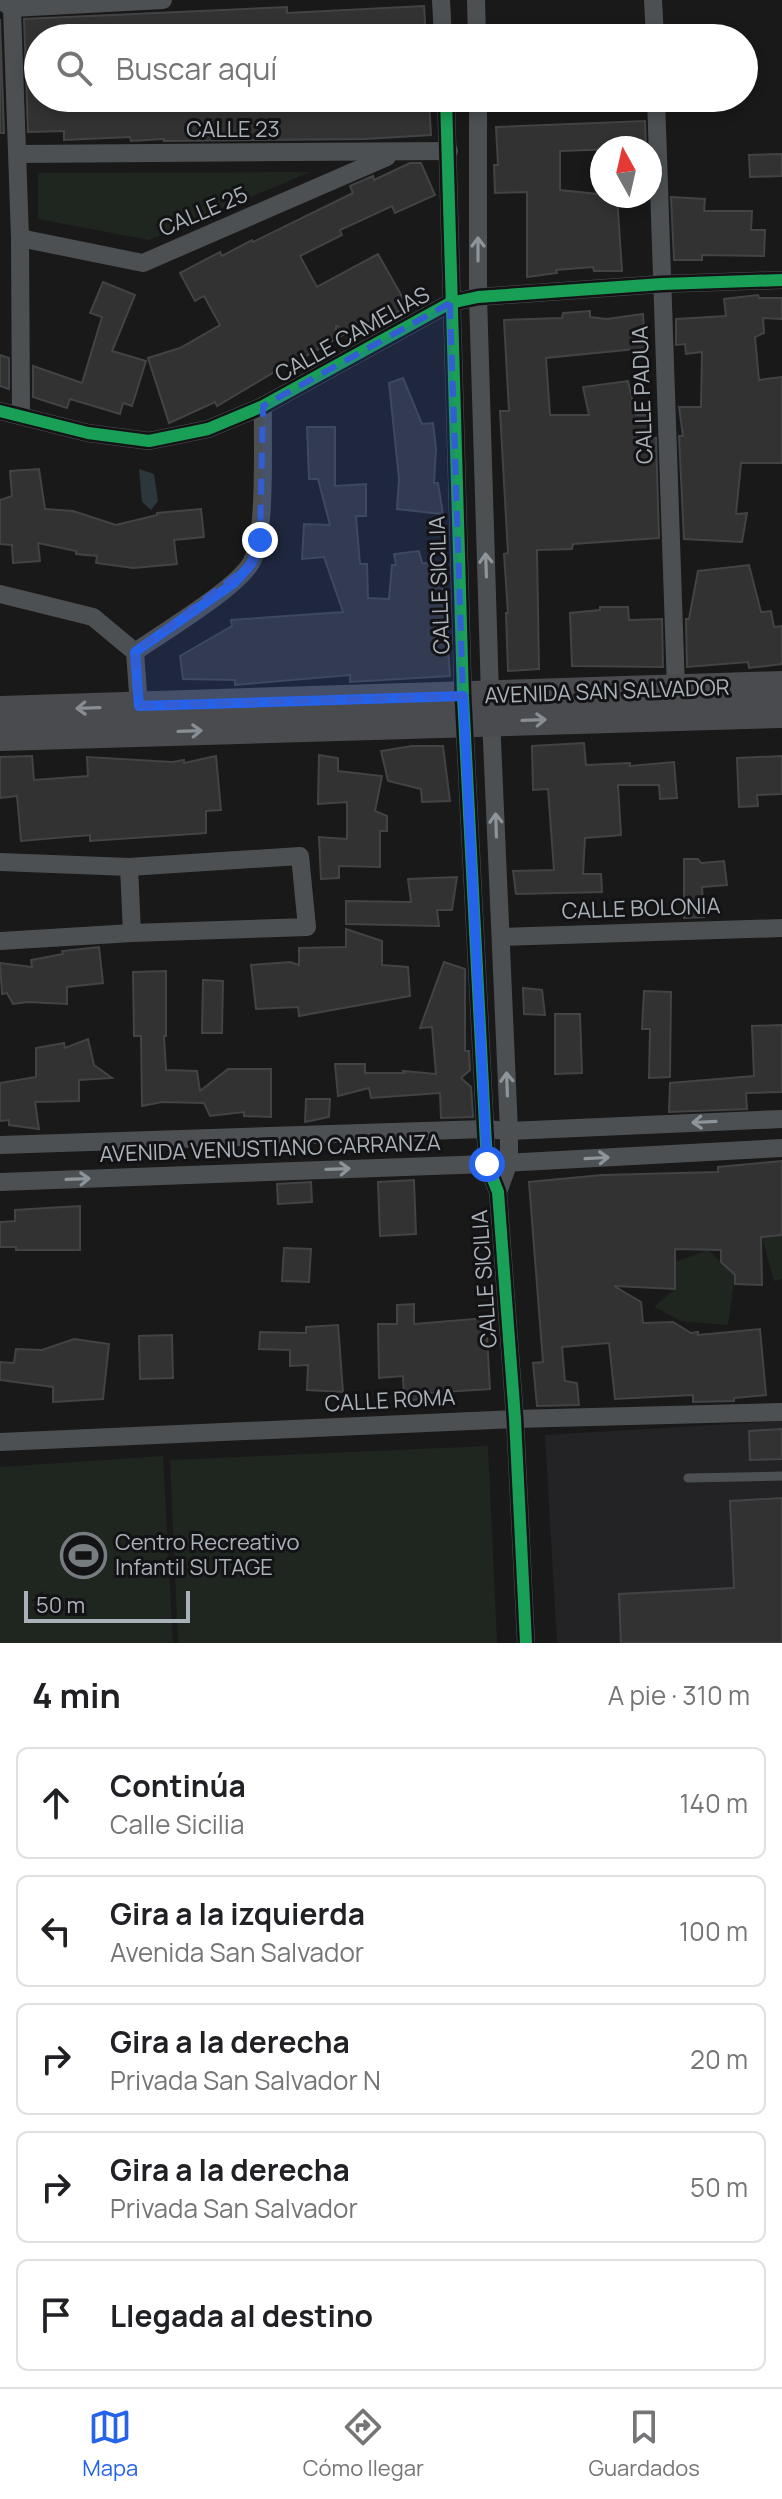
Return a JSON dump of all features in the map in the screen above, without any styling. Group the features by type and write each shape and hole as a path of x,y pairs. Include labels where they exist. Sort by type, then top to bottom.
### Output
{"main road":[{"name":"AVENIDA SAN SALVADOR","path":"0,736 477,709 676,689 782,686"},
{"name":"AVENIDA SAN SALVADOR","path":"0,711 139,706 782,713"}],"street":[{"path":"21,416 18,154 6,4 163,0"},
{"path":"441,0 442,24"},
{"path":"476,0 477,24"},
{"path":"653,0 654,24"},
{"name":"CALLE SICILIA","path":"447,112 450,303 477,709 501,937 509,1162 498,1192"},
{"name":"CALLE SICILIA","path":"478,112 477,709 485,1129 487,1164 498,1192 515,1419 526,1643"},
{"name":"CALLE PADUA","path":"656,112 676,689"},
{"name":"CALLE 23","path":"18,154 449,151"},
{"name":"CALLE 25","path":"20,238 143,263 397,153"},
{"name":"CALLE CAMELIAS","path":"0,411 88,433 149,441 208,429 263,406 450,303 478,297 662,284 782,280"},
{"path":"135,652 234,583 251,564 260,540 263,406"},
{"path":"0,594 93,617 135,652 139,706"},
{"path":"0,862 129,867 300,856 307,927 0,941"},
{"path":"129,867 132,933"},
{"name":"CALLE BOLONIA","path":"501,937 782,928"},
{"name":"AVENIDA VENUSTIANO CARRANZA","path":"0,1145 485,1129 509,1131 782,1119"},
{"name":"AVENIDA VENUSTIANO CARRANZA","path":"0,1182 487,1164 782,1148"},
{"name":"CALLE ROMA","path":"0,1442 515,1419 782,1412"}],"lane":[{"path":"688,1478 782,1476"}],"highlighted area":[{"path":"450,303 463,696 139,706 135,652 251,564 260,540 263,406"}],"shaded area":[{"path":"310,172 149,240 38,219 38,173"},
{"path":"139,469 154,474 158,501 151,510 142,502"},
{"path":"782,1235 782,1279 774,1281 762,1237"},
{"path":"708,1250 735,1275 728,1325 681,1321 654,1307 675,1289 675,1262"},
{"path":"782,1421 782,1643 557,1643 545,1435"},
{"path":"488,1446 497,1643 178,1643 170,1460"},
{"name":"Centro Recreativo Infantil SUTAGE","path":"163,1456 173,1643 0,1643 0,1467"}],"building":[{"path":"424,6 425,24 24,24 24,19 287,7 287,13"},
{"path":"0,19 4,133 0,133"},
{"path":"27,112 430,112 431,135 365,139 131,141 130,137 64,140 64,131 28,132"},
{"path":"645,121 646,136 590,136 590,150 560,151 560,190 590,193 590,208 618,208 622,271 594,271 593,267 556,270 557,273 527,277 527,192 495,193 494,165 498,165 496,127"},
{"path":"782,154 782,176 750,177 749,155"},
{"path":"410,163 421,163 435,195 395,213 392,206 340,230 342,235 300,256 317,287 378,254 408,307 347,338 345,334 341,336 336,326 336,339 217,406 215,402 169,423 148,358 180,348 220,325 204,296 195,301 180,273 220,252 222,256 253,242 353,193 350,186 373,176 374,180"},
{"path":"671,197 705,199 704,211 752,211 751,230 765,230 764,256 702,255 702,260 674,260"},
{"path":"103,282 135,295 112,351 146,361 132,406 123,403 120,414 70,399 67,408 33,397 33,366 82,383 102,317 90,313"},
{"path":"758,295 759,298 782,298 782,319 763,318 764,333 755,337 759,380 782,377 782,463 741,463 736,514 747,513 742,542 684,539 679,436 683,436 679,407 701,407 702,352 686,354 685,344 676,345 676,319 726,316 724,299"},
{"path":"590,311 590,317 607,319 643,314 645,348 546,358 550,415 589,415 583,387 628,381 636,415 647,415 648,438 656,438 659,538 573,544 572,549 537,550 539,669 508,671 504,554 508,553 500,411 509,411 504,320 562,318 563,313"},
{"path":"0,355 9,358 9,389 0,386"},
{"path":"403,378 422,424 433,423 436,448 434,483 438,483 443,514 397,509 399,479 389,383"},
{"path":"307,427 335,427 335,486 366,484 366,516 356,516 360,564 367,564 368,598 389,599 392,565 396,565 394,554 419,551 422,563 439,564 450,676 350,682 350,675 235,685 235,680 183,679 180,656 232,626 231,620 343,612 324,557 302,559 304,524 330,525 318,479 309,479"},
{"path":"39,469 45,509 73,511 116,525 157,513 201,509 204,537 174,540 177,564 133,568 96,563 97,556 76,554 76,551 38,543 40,561 13,563 12,545 0,544 0,500 12,496 10,471"},
{"path":"749,565 761,612 771,611 774,627 782,626 782,664 749,668 748,662 687,667 686,619 689,619 698,571"},
{"path":"600,607 628,607 629,620 662,619 663,667 572,666 570,613 600,610"},
{"path":"584,743 586,765 630,763 630,766 674,762 677,798 660,799 659,785 618,785 621,835 585,838 583,874 601,874 602,892 516,894 513,871 554,870 548,789 533,790 532,746"},
{"path":"412,746 443,746 450,801 422,802 421,789 388,781 381,751"},
{"path":"319,755 338,758 338,771 382,776 375,811 387,816 387,831 380,831 380,867 339,866 339,878 321,879 319,837 347,839 347,802 318,804"},
{"path":"32,756 34,780 88,776 87,757 184,760 184,763 216,756 221,810 206,811 206,833 90,841 90,835 21,841 17,796 0,798 0,757"},
{"path":"782,756 782,794 757,795 758,806 739,807 737,758"},
{"path":"684,859 698,859 701,863 724,861 727,885 702,887 704,917 684,918"},
{"path":"457,877 452,910 437,910 439,926 346,924 346,901 411,902 408,879"},
{"path":"346,929 382,941 382,965 408,967 410,996 299,1016 298,1007 256,1009 251,965 290,962 299,965 299,948 346,947"},
{"path":"99,947 103,983 67,987 67,1004 13,1004 7,993 2,994 0,963 32,967 31,960 63,954 62,951"},
{"path":"444,962 465,969 465,1051 469,1051 470,1070 461,1078 471,1087 473,1117 441,1118 440,1093 371,1098 369,1088 338,1096 335,1064 365,1064 365,1073 403,1071 436,1074 432,1027 420,1028"},
{"path":"166,971 166,1070 197,1071 200,1091 228,1069 271,1069 271,1117 244,1116 244,1112 210,1116 204,1103 162,1102 142,1106 141,1036 134,1036 133,972"},
{"path":"203,980 223,981 222,1033 202,1033"},
{"path":"523,988 542,990 545,1015 524,1014"},
{"path":"644,991 671,992 670,1077 649,1078 650,1029 642,1029"},
{"path":"555,1014 580,1014 582,1073 555,1074"},
{"path":"782,1025 782,1092 746,1093 747,1109 669,1112 670,1083 754,1076 752,1026"},
{"path":"88,1039 94,1065 112,1078 79,1080 79,1101 35,1102 39,1129 9,1125 9,1120 0,1121 0,1083 36,1077 36,1048 64,1043 65,1048"},
{"path":"306,1099 330,1099 329,1117 305,1122"},
{"path":"782,1161 782,1235 761,1237 762,1285 735,1284 735,1275 721,1262 721,1250 675,1249 675,1289 614,1286 641,1302 643,1323 673,1322 691,1333 698,1332 698,1335 760,1329 766,1395 734,1398 734,1401 693,1402 693,1395 615,1399 609,1343 562,1347 565,1381 577,1383 579,1405 537,1406 533,1363 543,1362 529,1182 602,1175 718,1172 718,1167"},
{"path":"414,1180 416,1234 380,1236 378,1182"},
{"path":"311,1182 312,1202 278,1204 277,1184"},
{"path":"80,1206 80,1250 0,1247 0,1222 15,1221 15,1210"},
{"path":"284,1248 311,1249 309,1282 282,1281"},
{"path":"414,1304 414,1324 486,1318 490,1389 428,1393 420,1399 404,1401 403,1376 379,1378 378,1324 397,1324 397,1305"},
{"path":"338,1325 343,1392 307,1390 308,1365 290,1366 290,1350 259,1349 260,1332 306,1333 306,1327"},
{"path":"172,1335 173,1378 140,1379 139,1336"},
{"path":"74,1339 109,1344 103,1399 53,1402 53,1387 0,1380 0,1362 14,1363 16,1349 42,1350"},
{"path":"782,1429 782,1459 750,1460 749,1431"},
{"path":"782,1498 782,1643 621,1643 619,1594 734,1588 730,1501"}],"cycle path":[{"path":"446,112 463,696 487,1164 498,1192 515,1419 526,1643"},
{"path":"0,411 88,433 149,441 208,429 263,406 450,303 478,297 662,284 782,280"}],"place":[{"name":"Centro Recreativo Infantil SUTAGE","path":"84,1555"}],"route":[{"path":"260,540 251,564 234,583 135,652 139,706 463,696 487,1164"}]}
